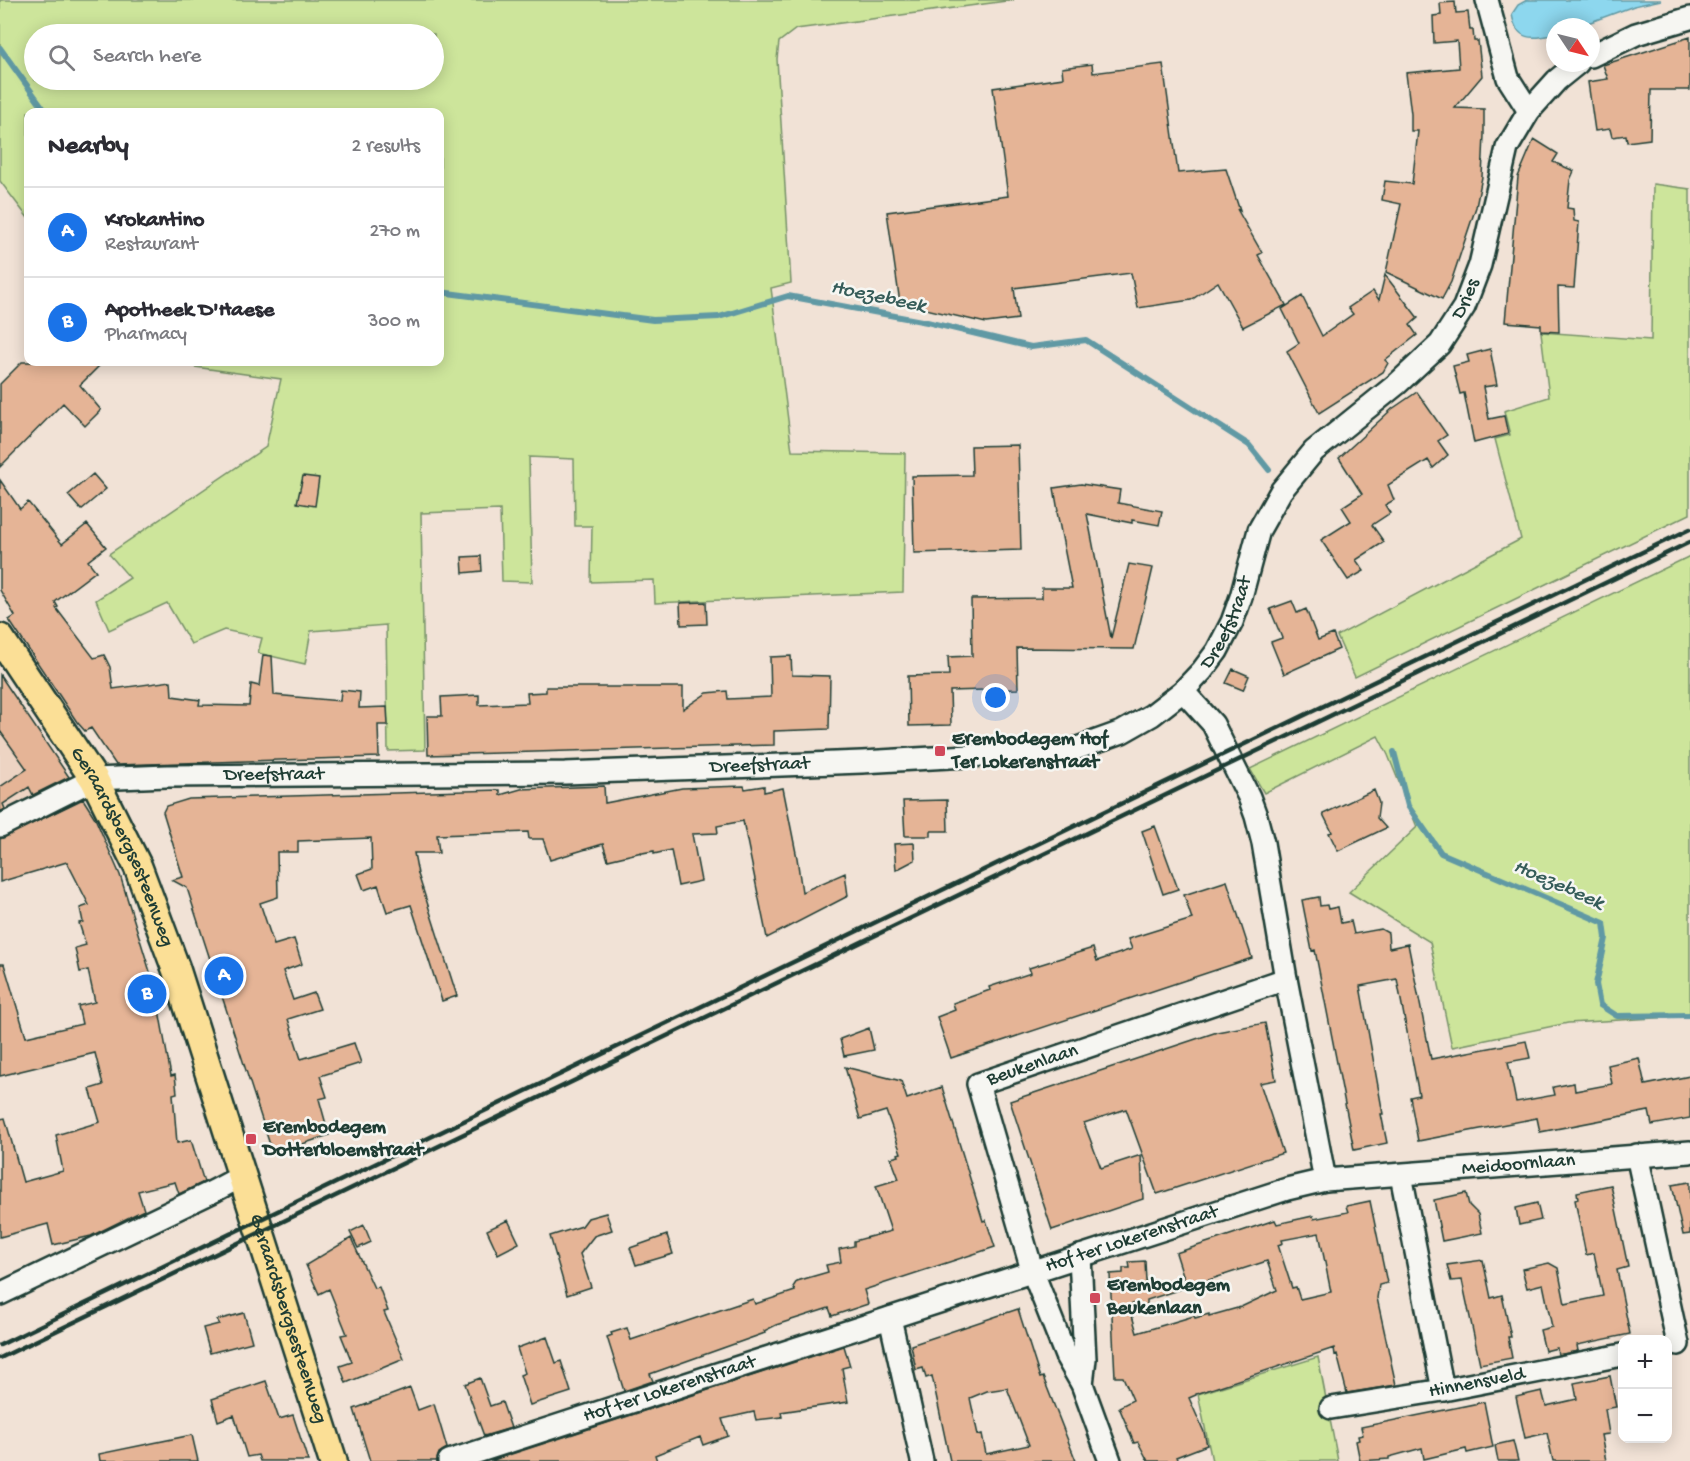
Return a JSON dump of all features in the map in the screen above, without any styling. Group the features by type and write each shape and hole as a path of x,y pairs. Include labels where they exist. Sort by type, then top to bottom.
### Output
{"main road":[{"name":"Geraardsbergsesteenweg","path":"0,638 94,779 138,867 176,969 333,1461"}],"street":[{"path":"1487,0 1508,78 1529,111"},
{"path":"1600,52 1636,34 1690,18"},
{"name":"Dries","path":"1281,490 1314,451 1397,384 1440,345 1464,308 1480,265 1507,148 1529,111 1567,72"},
{"name":"Dreefstraat","path":"94,779 167,776 565,772 862,762 1072,750 1122,732 1152,715 1183,691 1202,671 1217,651 1232,622 1259,530 1281,490"},
{"path":"1183,691 1213,724 1249,797 1263,843 1286,979 1325,1180"},
{"path":"0,826 94,779"},
{"name":"Beukenlaan","path":"1110,1461 1082,1384 1066,1356 1032,1270 978,1084 1286,979"},
{"name":"Meidoornlaan","path":"1325,1180 1690,1152"},
{"path":"1637,1155 1678,1344"},
{"path":"1401,1175 1443,1389"},
{"path":"0,1294 242,1176"},
{"name":"Hof ter Lokerenstraat","path":"449,1461 1032,1270 1287,1189 1325,1180"},
{"name":"Beukenlaan","path":"1080,1256 1085,1359 1082,1384"},
{"path":"891,1318 922,1461"},
{"name":"Hinnensveld","path":"1331,1408 1618,1356"}],"shaded area":[{"path":"0,675 68,775 12,811 0,816"}],"green space":[{"path":"0,0 1014,0 796,29 779,42 777,59 791,283 771,288 792,451 905,453 903,592 655,603 654,580 591,582 592,526 575,526 574,459 529,457 532,582 502,581 500,510 421,513 425,750 388,751 386,625 311,631 305,664 258,653 262,638 224,630 191,644 167,603 109,630 96,600 130,578 109,554 266,447 281,379 194,366 444,366 444,108 24,108 24,213 0,181"},
{"path":"1653,184 1690,189 1690,514 1355,677 1337,636 1521,539 1495,439 1510,435 1504,411 1549,397 1541,332 1651,340"},
{"path":"1690,556 1690,1016 1568,1023 1452,1047 1430,942 1349,892 1417,827 1378,736 1264,793 1250,769"},
{"path":"1318,1357 1338,1461 1212,1461 1198,1394"}],"water":[{"path":"1527,0 1661,0 1634,6 1600,19 1546,18 1546,36 1539,37 1526,36 1517,29 1512,14 1518,5"}],"building":[{"path":"1455,2 1456,13 1468,12 1470,30 1473,30 1474,41 1478,41 1482,76 1455,108 1484,109 1484,135 1482,177 1476,207 1451,282 1442,299 1386,272 1401,204 1382,200 1385,181 1412,184 1418,131 1411,131 1406,73 1459,68 1457,41 1434,43 1433,16 1441,15 1440,3"},
{"path":"1690,37 1690,90 1651,90 1650,139 1627,142 1626,135 1612,137 1610,129 1595,131 1588,82 1608,79 1603,65"},
{"path":"1092,64 1093,73 1163,64 1178,173 1226,169 1240,211 1237,209 1262,253 1258,255 1286,305 1243,327 1218,282 1191,300 1138,308 1131,273 1014,288 1018,319 986,323 900,303 887,212 1008,196 993,88 1063,78 1062,68"},
{"path":"1534,139 1558,154 1553,162 1574,171 1570,180 1567,208 1573,209 1574,221 1579,222 1574,288 1558,287 1559,332 1541,331 1541,325 1505,322 1518,177"},
{"path":"1385,275 1418,318 1410,325 1417,335 1385,360 1388,363 1383,372 1319,413 1287,351 1299,343 1282,309 1302,296 1322,336 1353,314 1348,308 1373,291 1379,300"},
{"path":"1490,349 1497,385 1483,387 1489,419 1504,416 1508,434 1474,443 1464,393 1460,394 1453,366 1469,362 1467,355"},
{"path":"22,362 24,366 99,366 80,385 101,410 85,426 63,403 0,467 0,384"},
{"path":"1417,392 1447,435 1438,441 1448,455 1433,468 1428,460 1388,485 1394,500 1385,505 1390,513 1372,525 1384,542 1356,560 1364,571 1348,580 1321,540 1351,521 1342,507 1362,494 1339,458 1392,409"},
{"path":"1018,445 1021,550 914,553 912,476 972,475 971,446"},
{"path":"93,474 106,489 81,510 68,495"},
{"path":"303,476 319,478 315,506 297,503"},
{"path":"0,480 20,509 28,502 62,544 87,524 106,547 88,561 96,571 55,602 58,607 56,608 94,658 104,655 110,667 113,689 171,681 172,696 200,700 199,705 249,706 251,684 259,686 263,655 272,656 274,695 340,701 341,690 360,692 359,708 387,707 388,725 378,725 379,757 116,765 91,728 85,731 77,722 9,620 15,616 0,590"},
{"path":"1081,484 1120,490 1118,503 1162,511 1159,525 1132,520 1132,523 1087,514 1111,638 1129,564 1153,568 1134,649 1017,648 1018,689 950,691 951,725 909,726 908,676 949,675 948,657 972,656 971,599 1042,598 1042,588 1072,588 1054,488"},
{"path":"481,556 482,571 463,573 462,557"},
{"path":"1292,601 1297,613 1306,609 1318,640 1333,634 1339,649 1284,674 1271,642 1282,638 1270,609"},
{"path":"706,602 707,624 681,625 680,603"},
{"path":"791,656 792,675 830,676 829,729 774,731 774,745 428,755 427,716 442,716 441,697 479,695 479,705 528,703 527,693 546,692 546,687 683,687 683,709 707,693 727,691 728,699 771,697 770,657"},
{"path":"1233,669 1249,676 1243,690 1226,683"},
{"path":"0,675 69,777 33,795 29,787 3,804 5,809 0,812 0,787 27,769 0,731"},
{"path":"604,786 605,803 682,788 744,786 745,789 764,786 764,792 783,788 802,892 845,873 848,896 767,938 743,821 717,826 718,833 692,834 701,881 678,886 671,850 654,854 654,851 642,852 608,860 603,844 550,860 543,839 529,839 528,832 437,835 439,853 414,853 418,874 457,996 442,1001 411,905 387,912 378,885 364,890 358,874 372,869 371,838 298,841 298,852 277,852 278,897 260,903 274,945 294,939 302,964 283,971 293,1000 314,993 320,1009 288,1019 301,1059 354,1043 361,1063 320,1076 327,1097 319,1099 329,1135 273,1154 187,888 172,880 183,877 163,812 166,806 189,799 500,790 500,795 521,789"},
{"path":"1374,790 1379,803 1377,818 1386,828 1338,851 1323,814"},
{"path":"83,799 95,818 120,875 155,988 171,1076 175,1075 177,1093 173,1094 177,1143 191,1140 204,1182 179,1194 175,1182 138,1191 144,1210 91,1236 53,1245 48,1224 0,1237 0,1119 5,1118 23,1182 63,1171 56,1135 100,1122 90,1089 103,1085 95,1053 0,1076 0,964 4,964 26,1037 82,1024 78,1006 95,1002 88,970 80,972 75,948 86,945 79,923 83,922 80,908 89,905 67,862 0,882 0,839"},
{"path":"947,800 948,831 931,831 931,836 905,836 903,801"},
{"path":"1155,826 1178,889 1163,894 1142,831"},
{"path":"914,843 915,860 896,870 894,844"},
{"path":"1227,881 1252,958 951,1058 937,1017 955,1010 953,1003 990,990 989,987 1031,973 1029,968 1093,948 1097,961 1132,949 1128,939 1192,919 1184,895"},
{"path":"1319,897 1320,906 1327,905 1328,909 1338,907 1341,923 1351,921 1354,934 1381,929 1388,933 1389,948 1408,944 1431,1059 1526,1041 1530,1058 1508,1062 1516,1102 1555,1095 1553,1087 1574,1083 1575,1091 1612,1084 1608,1065 1639,1058 1645,1085 1690,1076 1690,1118 1652,1125 1649,1111 1540,1132 1537,1118 1418,1141 1410,1097 1419,1095 1397,979 1360,986 1387,1143 1354,1150 1315,950 1312,951 1302,900"},
{"path":"1265,1023 1276,1080 1260,1083 1283,1153 1157,1194 1126,1109 1084,1123 1101,1168 1141,1155 1143,1199 1052,1230 1010,1101 1217,1032"},
{"path":"869,1028 874,1050 844,1056 840,1039"},
{"path":"845,1067 901,1081 907,1099 942,1087 983,1221 986,1220 995,1247 864,1290 868,1304 832,1316 829,1308 776,1325 764,1331 765,1333 650,1374 653,1381 624,1391 607,1337 612,1335 611,1333 627,1328 631,1340 753,1299 755,1304 795,1291 793,1287 797,1281 828,1272 826,1265 841,1262 839,1249 854,1246 854,1241 891,1231 876,1186 899,1179 891,1158 901,1153 886,1111 860,1119"},
{"path":"1690,1182 1690,1234 1683,1235 1672,1185"},
{"path":"1611,1185 1628,1267 1617,1270 1630,1334 1577,1345 1578,1351 1558,1355 1557,1348 1545,1351 1540,1330 1552,1327 1543,1284 1527,1288 1522,1269 1549,1263 1558,1268 1565,1304 1603,1296 1594,1253 1586,1255 1575,1200 1578,1199 1577,1192"},
{"path":"1466,1193 1469,1205 1478,1214 1482,1233 1442,1241 1434,1200"},
{"path":"1370,1201 1387,1283 1379,1285 1377,1298 1396,1385 1347,1393 1334,1348 1189,1398 1204,1432 1207,1445 1176,1457 1178,1461 1148,1461 1138,1442 1134,1443 1119,1407 1133,1400 1123,1377 1115,1377 1110,1274 1123,1273 1123,1268 1130,1268 1129,1262 1145,1261 1146,1282 1185,1281 1176,1253 1275,1220 1277,1224 1313,1216 1314,1219 1348,1212 1346,1206","holes":["1319,1233 1331,1292 1300,1299 1296,1287 1292,1288 1278,1245 1283,1243 1282,1240","1267,1261 1277,1290 1241,1307 1209,1316 1209,1314 1195,1318 1194,1316 1137,1333 1129,1305 1137,1303 1138,1307 1147,1306 1147,1300"]},
{"path":"1537,1203 1541,1220 1519,1225 1516,1208"},
{"path":"606,1213 612,1230 594,1236 580,1254 591,1287 567,1295 550,1236 582,1226 588,1218"},
{"path":"508,1220 519,1243 498,1254 487,1230"},
{"path":"364,1225 371,1242 358,1248 350,1232"},
{"path":"667,1235 673,1254 636,1265 630,1248"},
{"path":"351,1238 374,1288 379,1287 388,1311 384,1312 404,1359 346,1383 340,1366 352,1362 341,1335 347,1334 329,1289 319,1294 306,1265"},
{"path":"1483,1260 1491,1298 1502,1295 1511,1337 1508,1337 1512,1358 1480,1364 1462,1280 1451,1281 1447,1265"},
{"path":"1018,1309 1040,1378 1043,1377 1076,1461 950,1461 932,1376 926,1378 923,1368 916,1370 911,1345","holes":["1007,1388 1029,1445 986,1454 982,1434 978,1435 970,1398 987,1391"]},
{"path":"244,1313 252,1342 210,1353 203,1328 219,1324 217,1320"},
{"path":"547,1337 556,1363 561,1361 571,1392 530,1405 520,1375 525,1373 517,1348"},
{"path":"844,1346 850,1366 842,1368 848,1402 781,1412 782,1417 756,1420 754,1412 722,1419 728,1436 703,1445 700,1437 655,1455 657,1461 490,1461"},
{"path":"1610,1376 1616,1407 1605,1409 1609,1434 1601,1435 1606,1461 1553,1461 1547,1433 1525,1438 1516,1397 1542,1391 1546,1406 1577,1399 1574,1383"},
{"path":"480,1378 490,1406 502,1402 511,1428 484,1436 465,1384"},
{"path":"266,1381 279,1419 293,1415 308,1461 260,1461 258,1455 247,1457 234,1415 218,1421 212,1399"},
{"path":"410,1388 418,1410 434,1404 447,1448 439,1453 437,1461 370,1461 354,1409"},
{"path":"1484,1402 1493,1447 1467,1453 1466,1449 1424,1459 1422,1448 1389,1457 1389,1459 1360,1461 1356,1441 1359,1440 1358,1436 1363,1435 1361,1427"},
{"path":"192,1435 198,1461 100,1461 99,1454"},
{"path":"1513,1441 1518,1461 1498,1461 1495,1445"}],"waterway":[{"name":"Hoezebeek","path":"0,48 24,81"},
{"name":"Hoezebeek","path":"30,90 43,108"},
{"name":"Hoezebeek","path":"444,293 653,320 719,317 788,296 927,322 1031,347 1086,340 1249,445 1269,470"},
{"name":"Hoezebeek","path":"1394,752 1408,806 1441,853 1604,923 1606,938 1596,984 1600,1005 1617,1016 1690,1015"}],"railway":[{"path":"0,1345 1690,529"},
{"path":"0,1358 1690,542"}],"place":[{"name":"Erembodegem Hof Ter Lokerenstraat","path":"940,751"},
{"name":"Krokantino","path":"224,976"},
{"name":"Apotheek D'Haese","path":"147,994"},
{"name":"Erembodegem Dotterbloemstraat","path":"251,1139"},
{"name":"Erembodegem Beukenlaan","path":"1095,1298"}]}
